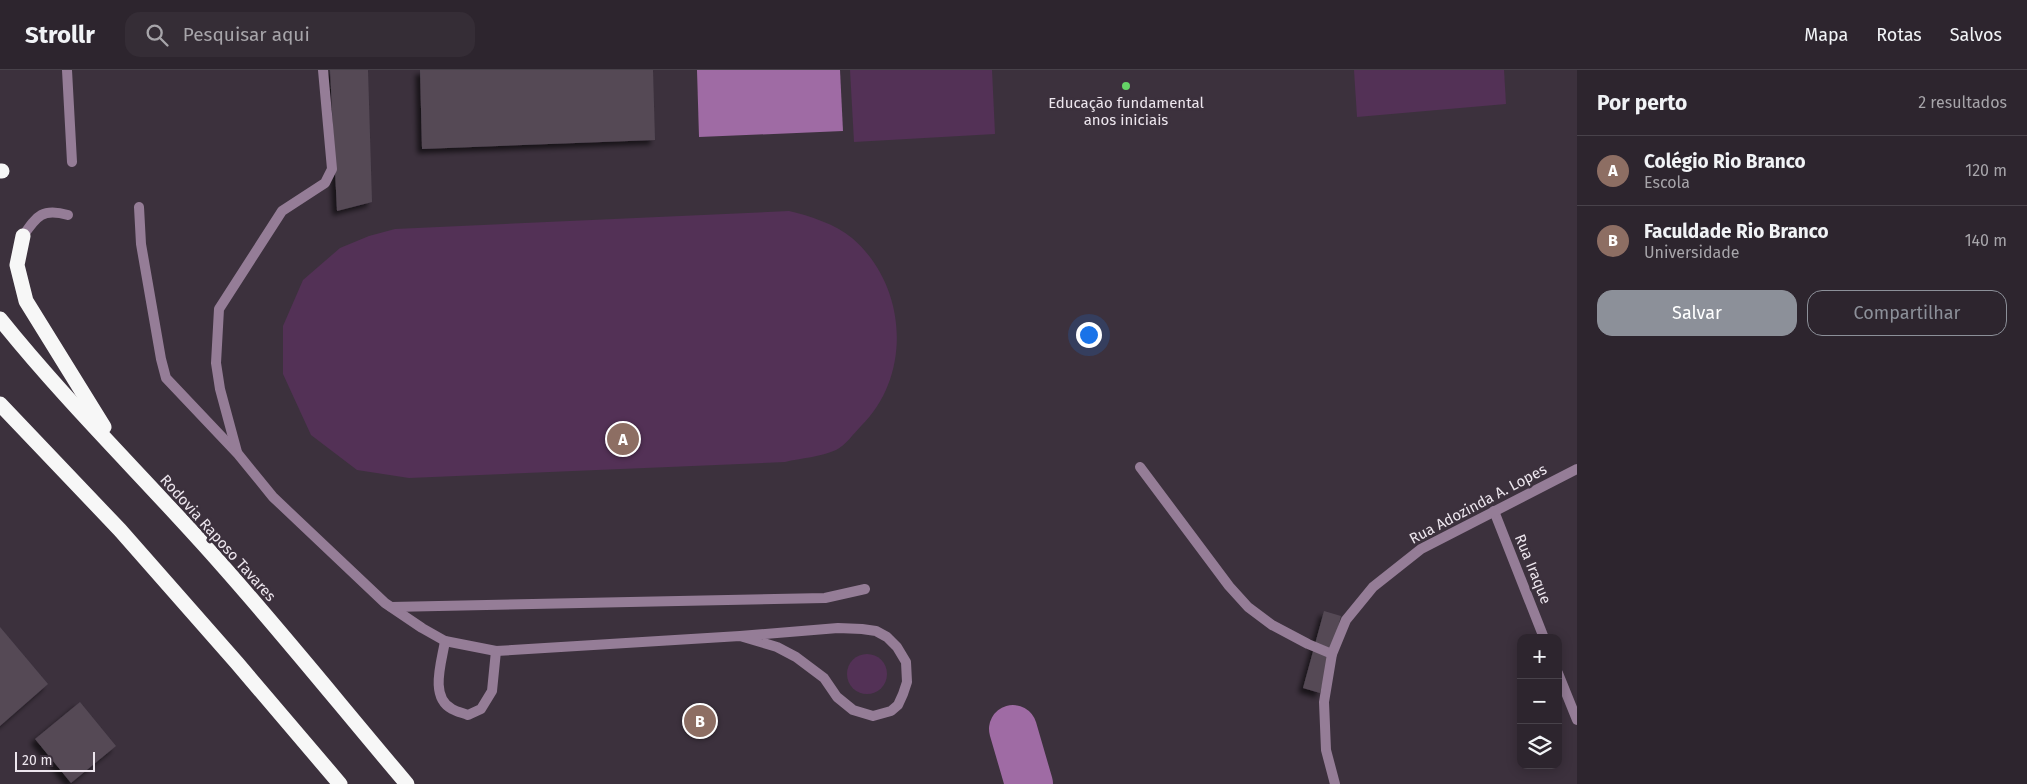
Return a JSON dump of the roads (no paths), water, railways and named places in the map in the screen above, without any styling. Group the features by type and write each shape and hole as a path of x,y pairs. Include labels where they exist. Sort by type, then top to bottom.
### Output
{"highway":[{"path":"23,236 17,265 26,301 124,461"},
{"name":"Rodovia Raposo Tavares","path":"0,319 24,349 124,461 221,563 407,784"},
{"path":"0,404 120,530 340,784"}],"street":[{"path":"67,70 72,162"},
{"path":"238,454 222,397 216,363 218,309 282,211 320,187 329,177 332,170 323,70"},
{"path":"139,207 141,244 166,378 238,454 273,497 391,607 445,641 496,650 740,636 838,628 876,631 897,647 906,662 906,682 903,694 898,705 891,711 873,716 853,710 837,697 824,678 796,657 777,647 740,636"},
{"path":"23,236 39,215 54,211 68,215"},
{"path":"1140,467 1229,586 1248,607 1272,625 1332,654"},
{"name":"Rua Adozinda A. Lopes","path":"1335,784 1326,750 1324,702 1332,654 1346,620 1374,587 1421,549 1577,468"},
{"name":"Rua Iraque","path":"1494,511 1542,634"},
{"path":"391,607 825,598 865,589"},
{"path":"445,641 438,688 450,709 468,715 481,709 492,691 496,650"},
{"path":"1560,679 1577,720"}],"waterway":[{"path":"1013,729 1029,784"}],"place":[{"name":"Educação fundamental anos iniciais","path":"1126,86"},
{"name":"Colégio Rio Branco","path":"623,439"},
{"name":"Faculdade Rio Branco","path":"700,721"}]}
